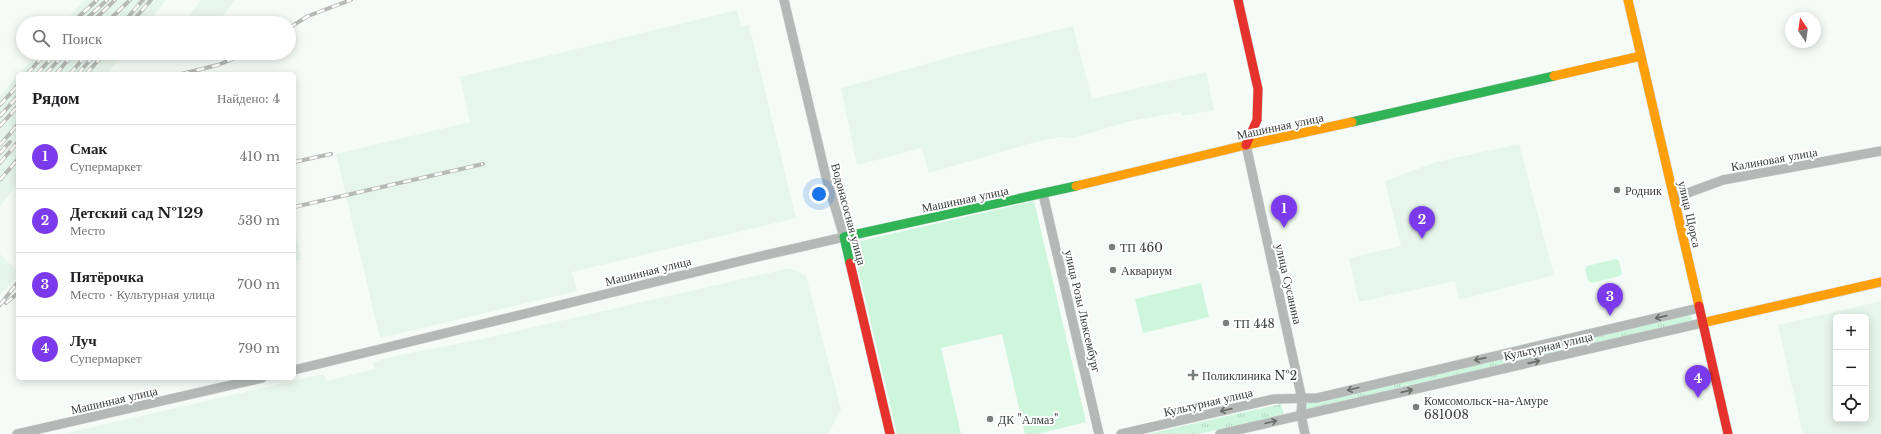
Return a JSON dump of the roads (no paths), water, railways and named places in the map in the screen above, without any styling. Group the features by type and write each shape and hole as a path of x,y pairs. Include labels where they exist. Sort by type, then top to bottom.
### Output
{"street":[{"name":"Водонасосная улица","path":"784,0 826,177 844,237 890,434"},
{"path":"1238,0 1258,89 1257,120 1246,145"},
{"name":"улица Щорса","path":"1628,0 1728,434"},
{"name":"Машинная улица","path":"296,370 753,258 1043,194 1246,145 1319,130 1641,56"},
{"name":"улица Сусанина","path":"1246,145 1302,398 1301,415 1305,434"},
{"name":"Калиновая улица","path":"1674,198 1723,180 1881,151"},
{"name":"улица Розы Люксембург","path":"1043,194 1099,434"},
{"name":"Культурная улица","path":"1220,434 1881,282"},
{"name":"Культурная улица","path":"1120,434 1274,399 1318,398 1699,308"},
{"name":"Машинная улица","path":"17,434 253,380"}],"railway":[{"path":"80,16 97,0"},
{"path":"90,16 107,0"},
{"path":"98,16 115,0"},
{"path":"113,16 130,0"},
{"path":"129,16 143,0"},
{"path":"137,16 151,0"},
{"path":"296,24 308,16 351,0"},
{"path":"29,72 40,60"},
{"path":"39,72 50,60"},
{"path":"48,72 59,60"},
{"path":"58,72 68,60"},
{"path":"72,72 82,60"},
{"path":"80,72 90,60"},
{"path":"88,72 99,60"},
{"path":"189,72 218,65 230,60"},
{"path":"0,105 16,87"},
{"path":"0,116 16,98"},
{"path":"0,126 16,108"},
{"path":"0,145 16,126"},
{"path":"0,153 10,142"},
{"path":"0,163 16,144"},
{"path":"296,162 331,154"},
{"path":"0,180 16,161"},
{"path":"296,207 483,164"},
{"path":"0,305 16,285"},
{"path":"6,303 16,295"}],"place":[{"name":"Родник","path":"1617,190"},
{"name":"Смак","path":"1284,228"},
{"name":"Детский сад №129","path":"1422,239"},
{"name":"ТП 460","path":"1112,247"},
{"name":"Аквариум","path":"1113,270"},
{"name":"Пятёрочка","path":"1610,316"},
{"name":"ТП 448","path":"1226,323"},
{"name":"Поликлиника №2","path":"1193,375"},
{"name":"Луч","path":"1698,398"},
{"name":"Комсомольск-на-Амуре 681008","path":"1416,407"},
{"name":"ДК \"Алмаз\"","path":"990,419"}]}
